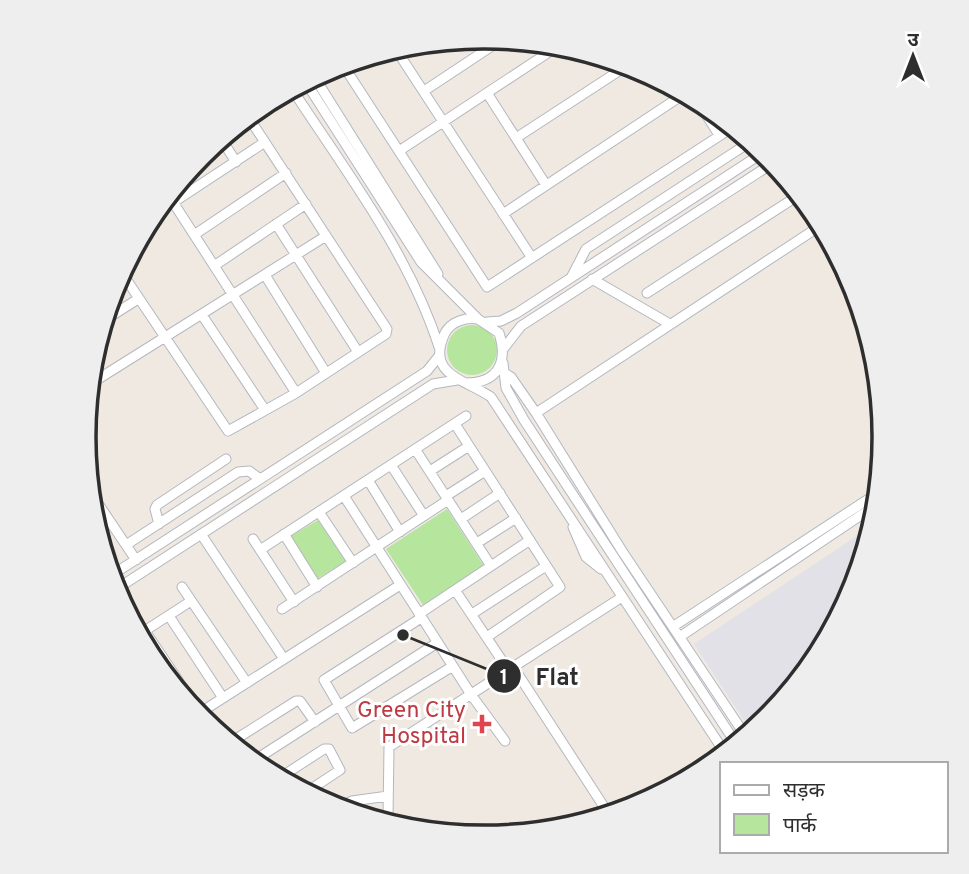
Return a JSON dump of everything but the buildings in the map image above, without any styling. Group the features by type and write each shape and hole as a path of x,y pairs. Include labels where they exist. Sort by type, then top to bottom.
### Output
{"street":[{"path":"424,92 487,49"},
{"path":"399,151 546,54"},
{"path":"402,58 532,258"},
{"path":"516,138 616,73"},
{"path":"349,74 487,287 725,132"},
{"path":"320,86 450,293"},
{"path":"311,90 421,262 450,293 499,333 504,353 506,388 731,736"},
{"path":"487,93 546,186"},
{"path":"297,97 405,268 447,370 491,397 720,746"},
{"path":"503,214 676,100"},
{"path":"711,122 719,135"},
{"path":"128,284 226,430 234,429 296,393 386,334 387,329 254,125"},
{"path":"181,196 265,142"},
{"path":"227,147 236,162"},
{"path":"572,276 586,249 742,147"},
{"path":"120,570 427,371 439,352 447,329 457,322 501,321 517,313 754,158"},
{"path":"125,583 433,384 462,381 476,383 489,377 499,367 504,353 521,326 764,169"},
{"path":"194,235 286,173"},
{"path":"647,293 791,200"},
{"path":"175,204 296,393"},
{"path":"214,266 306,204"},
{"path":"276,224 358,352"},
{"path":"536,412 668,323 813,231"},
{"path":"101,378 326,236"},
{"path":"265,275 326,373"},
{"path":"592,279 668,323"},
{"path":"117,311 138,299"},
{"path":"202,315 265,410"},
{"path":"503,372 511,377 536,412 622,551 741,728"},
{"path":"260,550 466,416"},
{"path":"455,424 560,589 487,638"},
{"path":"430,471 469,446"},
{"path":"415,449 491,566"},
{"path":"159,524 155,509 158,505 226,459"},
{"path":"391,465 424,516"},
{"path":"126,545 238,472 249,471 260,479"},
{"path":"282,609 377,548 485,471"},
{"path":"368,480 400,532"},
{"path":"461,519 500,493"},
{"path":"344,496 437,643 505,741"},
{"path":"674,626 867,500"},
{"path":"104,512 136,560"},
{"path":"319,512 353,563"},
{"path":"681,636 865,512"},
{"path":"477,543 516,519"},
{"path":"201,534 284,659"},
{"path":"284,534 317,587"},
{"path":"253,539 294,601"},
{"path":"453,666 355,729 324,680 530,540"},
{"path":"472,614 547,566"},
{"path":"207,708 400,585"},
{"path":"182,587 247,683"},
{"path":"455,590 603,806"},
{"path":"388,813 390,747 622,597"},
{"path":"147,630 191,601"},
{"path":"169,616 223,698"},
{"path":"262,755 437,643"},
{"path":"239,737 296,701 300,701 315,722"},
{"path":"289,772 329,749 340,770 315,786"},
{"path":"358,803 388,796"}],"shaded area":[{"path":"860,534 843,585 821,631 776,693 746,723 694,644"}],"green space":[{"path":"472,325 490,332 497,350 490,368 472,375 454,368 447,350 454,332"},
{"path":"447,509 484,566 423,605 386,549"},
{"path":"320,519 346,561 317,579 291,536"}],"place":[{"name":"Flat","path":"403,635"},
{"name":"Green City Hospital","path":"482,724"}]}
